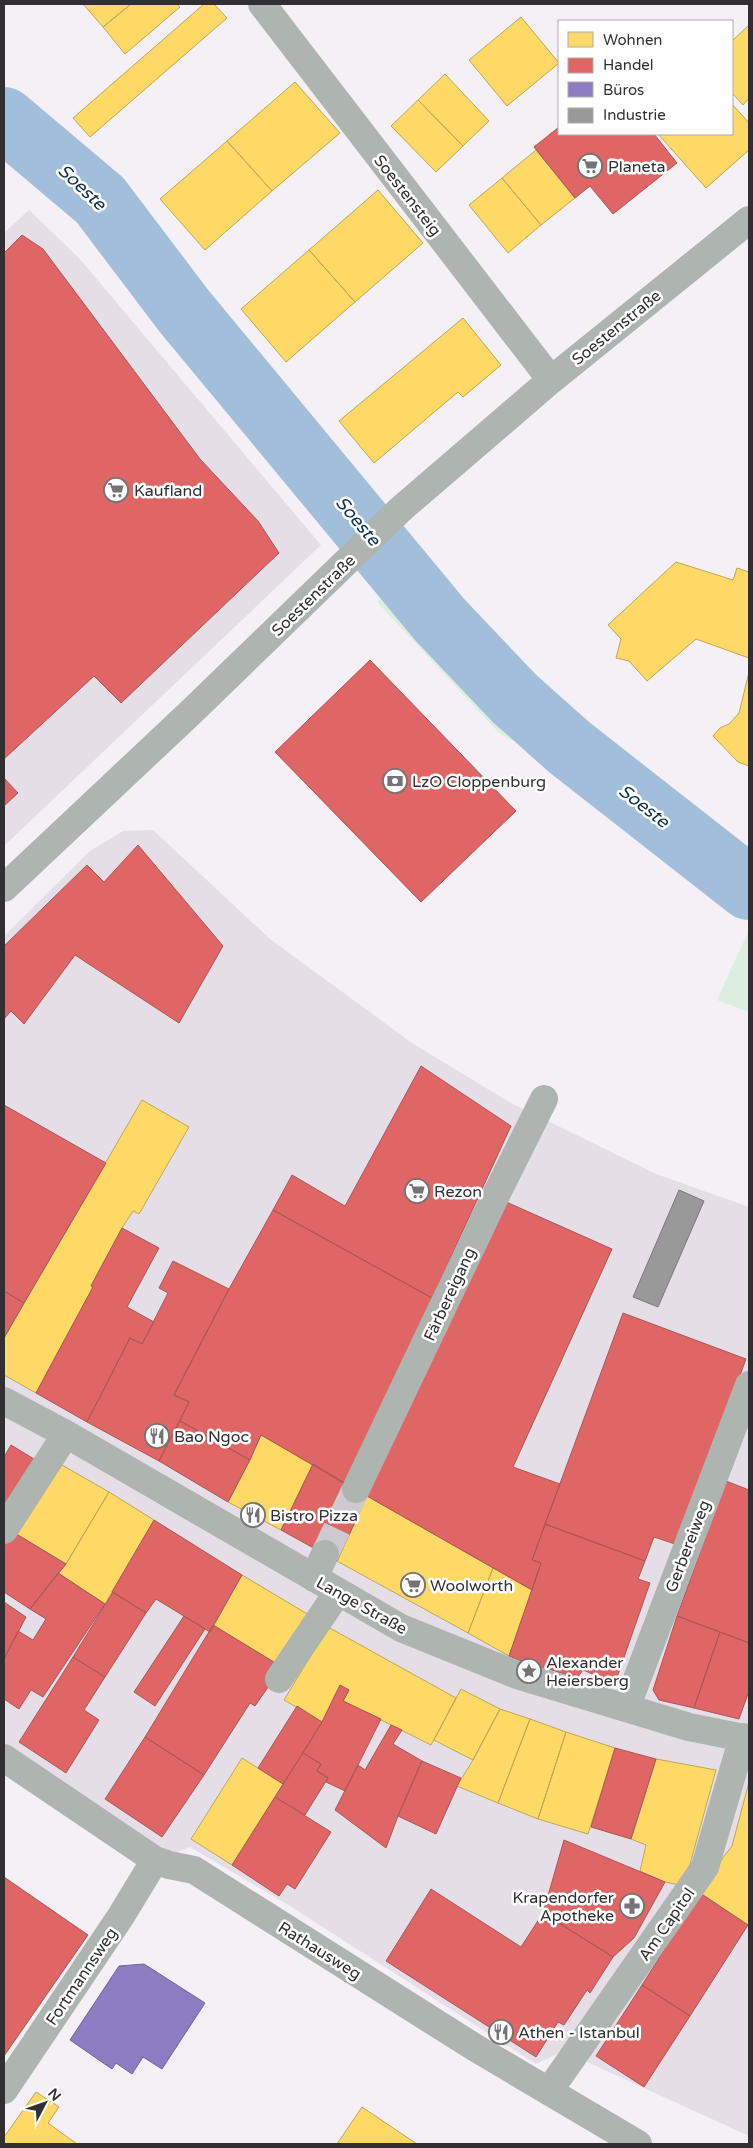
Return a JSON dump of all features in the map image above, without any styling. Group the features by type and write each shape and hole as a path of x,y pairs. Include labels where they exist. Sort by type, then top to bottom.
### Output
{"street":[{"name":"Soestensteig","path":"263,7 551,380"},
{"name":"Soestenstraße","path":"4,888 348,562 402,508 551,380 749,220"},
{"name":"Färbereigang","path":"356,1489 496,1195 544,1099"},
{"name":"Gerbereiweg","path":"626,1708 749,1385"},
{"name":"Lange Straße","path":"4,1401 320,1566 338,1592 401,1628 517,1675 689,1726 746,1738"},
{"path":"4,1530 66,1434"},
{"path":"279,1678 338,1592"},
{"name":"Am Capitol","path":"549,2091 705,1867 746,1738"},
{"name":"Rathausweg","path":"4,1758 155,1860 194,1870 474,2047 638,2144"},
{"name":"Fortmannsweg","path":"4,2090 121,1916 155,1860"}],"shaded area":[{"name":"Kaufland","path":"29,210 79,258 321,545 4,846 4,233"},
{"path":"153,830 270,939 412,1043 509,1102 656,1174 749,1207 749,2136 563,2051 536,2064 290,1906 190,1847 167,1856 4,1747 4,936 90,851 123,831"}],"green space":[{"path":"399,582 509,707 749,899 749,919 547,757 500,734 377,602"},
{"path":"749,930 749,1012 717,1000"}],"building: Wohnen":[{"path":"83,4 131,4 103,27"},
{"path":"131,4 177,4 180,7 125,54 103,27"},
{"path":"204,4 214,4 227,18 90,137 73,118"},
{"path":"521,17 558,64 507,106 469,60"},
{"path":"749,25 749,98 743,105 733,94 733,40"},
{"path":"445,74 489,121 463,146 418,100"},
{"path":"295,82 340,133 272,191 227,141"},
{"path":"418,100 463,146 436,172 391,126"},
{"path":"733,105 749,123 749,150 706,188 659,135 733,135"},
{"path":"227,141 272,191 205,250 160,199"},
{"path":"536,150 575,198 541,225 502,178"},
{"path":"502,178 541,225 508,253 469,205"},
{"path":"378,190 423,243 355,302 309,250"},
{"path":"309,250 355,302 286,362 241,309"},
{"path":"463,318 501,365 463,397 458,392 374,463 339,421"},
{"path":"676,562 733,580 737,568 749,572 749,658 696,639 647,681 629,661 616,658 621,639 608,625"},
{"path":"749,672 749,766 738,762 713,736 720,728 729,724 739,713"},
{"path":"142,1100 189,1127 139,1214 133,1211 122,1228 91,1286 93,1287 36,1393 4,1375 4,1338"},
{"path":"261,1435 313,1464 281,1530 228,1502"},
{"path":"55,1461 109,1492 66,1564 13,1532"},
{"path":"109,1492 154,1520 105,1604 58,1573 66,1564"},
{"path":"367,1496 493,1568 468,1633 337,1561"},
{"path":"493,1568 532,1590 509,1656 468,1633"},
{"path":"242,1575 314,1618 282,1667 213,1625"},
{"path":"328,1627 456,1698 431,1745 343,1701 349,1690 340,1685 322,1722 284,1700"},
{"path":"461,1689 500,1709 473,1760 434,1740"},
{"path":"500,1709 530,1719 498,1803 457,1786"},
{"path":"530,1719 566,1732 538,1819 498,1803"},
{"path":"566,1732 615,1748 588,1834 538,1819"},
{"path":"242,1758 283,1784 232,1865 191,1839"},
{"path":"656,1759 716,1770 684,1886 665,1882 640,1871 646,1845 631,1839"},
{"path":"749,1782 748,1925 700,1893 732,1846"},
{"path":"36,2092 59,2107 48,2123 77,2144 4,2144 4,2137"},
{"path":"362,2107 417,2144 337,2144"}],"building: Handel":[{"path":"558,128 558,135 655,135 677,163 613,214 590,186 575,198 534,147"},
{"name":"Kaufland","path":"22,235 43,249 200,459 258,521 279,553 121,703 94,676 4,759 4,253"},
{"path":"370,660 516,811 421,902 275,752"},
{"path":"4,778 18,793 4,806"},
{"path":"138,845 223,946 179,1023 75,955 24,1024 11,1011 4,1019 4,946 87,865 104,882"},
{"name":"Rezon","path":"421,1066 511,1126 432,1298 273,1210 292,1175 345,1206"},
{"path":"4,1105 106,1163 24,1303 4,1291"},
{"path":"504,1201 612,1249 513,1467 560,1484 532,1560 541,1563 532,1590 367,1496"},
{"path":"273,1210 432,1298 347,1485 261,1435 250,1460 180,1421 189,1402 174,1395 229,1289"},
{"path":"122,1228 159,1248 127,1307 154,1322 142,1344 130,1338 87,1422 36,1393 93,1287 91,1286"},
{"path":"173,1261 229,1289 174,1395 189,1402 159,1461 87,1422 130,1338 142,1344 168,1293 159,1288"},
{"path":"4,1291 24,1303 4,1338"},
{"path":"623,1313 746,1359 678,1545 654,1537 645,1561 545,1524"},
{"path":"180,1421 250,1460 228,1502 159,1461"},
{"path":"11,1445 39,1462 4,1521 4,1457"},
{"path":"313,1464 367,1496 337,1561 281,1530"},
{"path":"726,1481 749,1490 749,1643 677,1616"},
{"path":"154,1520 242,1575 210,1632 156,1599 146,1613 112,1592"},
{"path":"545,1524 645,1561 638,1579 650,1583 615,1683 583,1670 577,1678 536,1667 509,1656 541,1563 532,1560"},
{"path":"13,1532 66,1564 30,1609 4,1592 4,1546"},
{"path":"58,1573 105,1604 43,1697 31,1690 19,1709 4,1699 4,1659 18,1631 33,1640 46,1619 30,1609"},
{"path":"113,1592 146,1613 105,1677 73,1657"},
{"path":"4,1602 26,1617 4,1659"},
{"path":"184,1616 205,1629 155,1706 134,1692"},
{"path":"677,1616 720,1632 694,1708 659,1700 653,1690"},
{"path":"213,1625 282,1667 255,1706 250,1703 204,1775 145,1737"},
{"path":"720,1632 749,1643 749,1691 739,1719 694,1708"},
{"path":"73,1657 105,1677 84,1710 99,1720 66,1773 19,1742"},
{"path":"340,1685 349,1690 343,1701 381,1719 345,1791 326,1782 328,1778 317,1771 321,1764 303,1753 322,1722"},
{"path":"297,1706 322,1722 283,1784 258,1768"},
{"path":"391,1725 402,1730 393,1744 422,1761 386,1848 335,1810 358,1765 365,1770"},
{"path":"145,1737 204,1775 162,1837 105,1799"},
{"path":"615,1748 656,1759 631,1839 591,1827"},
{"path":"303,1753 321,1764 317,1771 328,1778 305,1815 275,1797"},
{"path":"422,1761 461,1778 436,1834 398,1816"},
{"path":"275,1797 331,1832 295,1889 287,1884 279,1896 232,1865"},
{"path":"564,1840 665,1882 634,1938 613,1957 543,1913"},
{"path":"4,1877 88,1935 4,2056"},
{"path":"431,1889 521,1947 543,1913 613,1957 590,1993 587,1990 564,2025 558,2022 536,2057 386,1961"},
{"path":"700,1893 748,1925 690,2016 642,1985"},
{"path":"642,1985 690,2016 644,2087 596,2056"}],"building: Büros":[{"path":"144,1964 205,2003 162,2069 143,2057 132,2074 116,2063 112,2069 70,2040 119,1966"}],"building: Industrie":[{"path":"679,1190 704,1201 658,1307 633,1297"}],"waterway":[{"name":"Soeste","path":"4,119 100,200 184,311 440,620 515,699 569,747 749,888"}],"tunnel":[{"path":"325,1554 356,1489"}],"place":[{"name":"Planeta","path":"590,166"},
{"name":"Kaufland","path":"116,490"},
{"name":"LzO Cloppenburg","path":"395,781"},
{"name":"Rezon","path":"417,1191"},
{"name":"Bao Ngoc","path":"157,1436"},
{"name":"Bistro Pizza","path":"253,1515"},
{"name":"Woolworth","path":"413,1585"},
{"name":"Alexander Heiersberg","path":"529,1671"},
{"name":"Krapendorfer Apotheke","path":"632,1906"},
{"name":"Athen - Istanbul","path":"501,2032"}]}
